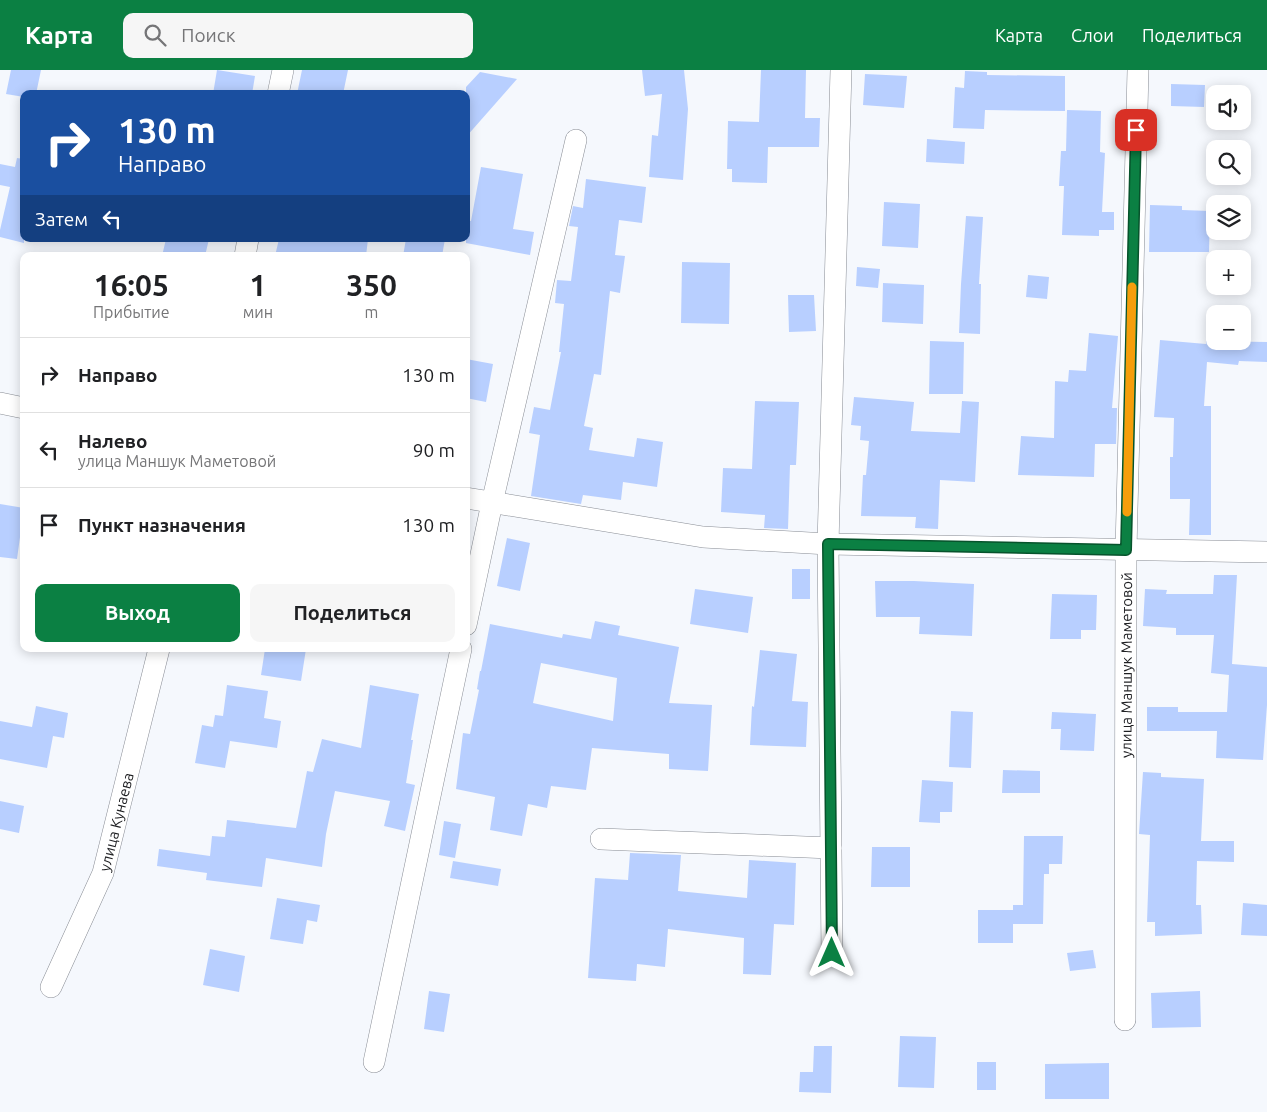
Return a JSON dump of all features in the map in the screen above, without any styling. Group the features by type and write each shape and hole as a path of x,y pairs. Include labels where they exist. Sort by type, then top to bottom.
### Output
{"street":[{"path":"279,90 283,70"},
{"path":"832,953 828,544 841,70"},
{"name":"улица Маншук Маметовой","path":"1125,1020 1126,550 1138,70"},
{"path":"470,606 576,140"},
{"path":"0,403 20,407"},
{"path":"470,499 704,537 828,544 1267,552"},
{"name":"улица Кунаева","path":"51,987 103,872 158,652"},
{"path":"374,1062 460,652"},
{"path":"601,839 831,848"}],"building":[{"path":"11,70 41,70 37,90 20,90 20,96 6,94"},
{"path":"217,70 255,76 253,90 214,90"},
{"path":"302,70 348,70 344,90 298,90"},
{"path":"642,70 684,70 688,109 683,180 649,177 652,135 658,136 662,94 645,96"},
{"path":"761,70 806,70 805,118 820,118 819,147 768,147 767,183 732,182 732,169 727,169 728,121 759,122"},
{"path":"965,71 987,72 987,75 1065,76 1065,111 985,110 984,129 953,128 955,87 964,88"},
{"path":"480,72 517,79 470,132 470,90 466,90 466,87"},
{"path":"865,74 907,76 904,108 863,105"},
{"path":"1171,84 1205,85 1204,107 1171,106"},
{"path":"1067,110 1101,111 1100,152 1105,153 1102,212 1114,212 1114,230 1099,230 1099,236 1062,235 1064,186 1059,186 1061,151 1066,151"},
{"path":"927,139 965,142 964,164 926,162"},
{"path":"17,158 20,158 20,242 0,237 10,187 0,185 0,164 15,167"},
{"path":"481,167 523,174 513,229 534,232 530,255 466,243 470,242 471,221"},
{"path":"586,179 646,187 642,223 619,220 615,255 625,256 620,293 610,291 601,375 594,374 584,426 593,428 589,450 634,457 637,438 663,442 657,487 623,482 621,500 583,495 581,504 531,496 540,435 529,433 534,407 550,410 561,352 559,352 564,304 555,303 557,280 571,281 578,227 569,226 573,206 583,208"},
{"path":"884,202 920,204 918,248 882,246"},
{"path":"1150,205 1182,206 1182,210 1206,211 1206,240 1209,240 1209,250 1206,250 1206,252 1149,252"},
{"path":"966,216 983,217 979,284 981,284 980,334 959,333"},
{"path":"165,242 208,242 206,252 163,252"},
{"path":"278,242 368,242 366,252 276,252"},
{"path":"405,242 444,242 443,252 404,252"},
{"path":"682,262 730,263 729,324 681,323"},
{"path":"857,267 880,269 878,288 856,286"},
{"path":"1028,275 1049,277 1047,299 1026,297"},
{"path":"883,283 924,285 923,324 882,322"},
{"path":"788,295 814,295 816,331 789,332"},
{"path":"1089,333 1118,336 1112,408 1117,408 1116,444 1095,444 1094,477 1018,475 1021,436 1054,438 1055,381 1068,382 1069,370 1086,371"},
{"path":"1160,340 1206,344 1206,350 1251,350 1251,342 1267,342 1267,362 1239,361 1238,365 1207,362 1204,406 1211,406 1211,535 1189,535 1190,499 1170,499 1170,457 1173,457 1174,418 1154,417"},
{"path":"930,341 964,342 963,394 929,394"},
{"path":"470,360 493,364 486,402 470,399"},
{"path":"854,397 914,402 911,431 960,433 962,401 979,402 975,482 940,480 938,529 915,528 916,517 861,516 863,475 866,475 869,441 860,440 861,426 851,425"},
{"path":"755,401 799,402 796,465 790,465 788,529 764,528 765,515 721,512 723,468 752,469"},
{"path":"0,504 20,507 20,537 17,559 0,557"},
{"path":"507,538 530,543 520,591 497,586"},
{"path":"792,569 810,569 810,599 792,599"},
{"path":"1214,575 1237,575 1232,664 1267,667 1267,705 1263,760 1216,758 1217,731 1147,731 1147,707 1178,707 1178,712 1227,712 1229,675 1211,673 1214,635 1176,635 1176,628 1143,626 1145,589 1167,590 1166,594 1213,594"},
{"path":"875,581 974,584 972,636 919,634 920,617 876,617"},
{"path":"695,589 753,597 748,633 690,624"},
{"path":"1052,594 1097,595 1096,630 1081,630 1081,639 1050,639"},
{"path":"595,621 620,626 618,635 679,647 669,703 712,705 708,771 669,769 669,754 592,748 586,790 551,786 547,808 528,804 522,836 490,830 495,797 456,789 463,733 470,734 490,624 562,638 563,634 591,639","holes":["541,663 617,678 613,721 533,703"]},
{"path":"760,650 797,654 792,701 808,702 806,747 750,745 752,706 754,707"},
{"path":"265,652 306,652 301,681 261,675"},
{"path":"227,685 268,691 264,718 281,721 277,748 230,741 225,768 195,763 202,725 213,727 215,715 223,716"},
{"path":"370,685 419,694 406,783 415,785 405,831 384,826 390,801 335,791 326,834 322,867 266,858 262,887 206,880 207,873 157,866 159,849 210,856 212,836 225,837 227,820 296,828 307,771 313,772 322,739 361,748"},
{"path":"36,706 68,713 64,738 53,736 47,768 0,759 0,721 32,727"},
{"path":"951,711 973,712 971,768 949,767"},
{"path":"1052,712 1096,714 1094,751 1060,750 1061,729 1051,729"},
{"path":"1003,770 1040,771 1040,793 1002,793"},
{"path":"1143,772 1161,773 1161,777 1204,779 1201,841 1234,841 1234,862 1197,861 1196,905 1201,905 1202,934 1155,936 1155,922 1147,922 1150,835 1139,834"},
{"path":"922,780 953,782 952,812 940,812 940,823 919,822"},
{"path":"0,801 24,806 19,833 0,829"},
{"path":"444,821 461,824 455,858 439,855"},
{"path":"1024,836 1063,836 1062,864 1049,864 1049,874 1044,874 1043,924 1013,924 1013,943 978,943 978,910 1013,910 1013,905 1023,905"},
{"path":"872,847 910,847 910,887 871,887"},
{"path":"630,853 681,855 678,891 747,898 749,860 796,863 794,925 774,924 771,975 743,974 744,938 668,929 665,967 637,964 636,981 588,978 595,878 628,880"},
{"path":"453,861 501,869 498,886 450,878"},
{"path":"277,898 320,905 317,922 307,920 303,944 270,939"},
{"path":"1243,903 1267,905 1267,936 1241,935"},
{"path":"210,949 245,956 239,992 203,985"},
{"path":"1093,950 1096,968 1070,971 1067,953"},
{"path":"429,991 450,994 444,1032 424,1029"},
{"path":"1200,991 1201,1027 1152,1028 1151,993"},
{"path":"900,1036 936,1037 934,1088 898,1087"},
{"path":"814,1046 832,1046 831,1093 799,1092 800,1072 813,1072"},
{"path":"977,1062 996,1062 996,1090 977,1090"},
{"path":"1109,1063 1109,1099 1045,1099 1045,1064"}],"slow traffic":[{"path":"1127,512 1132,287"}],"route":[{"path":"832,953 828,544 1126,550 1136,130"}]}
